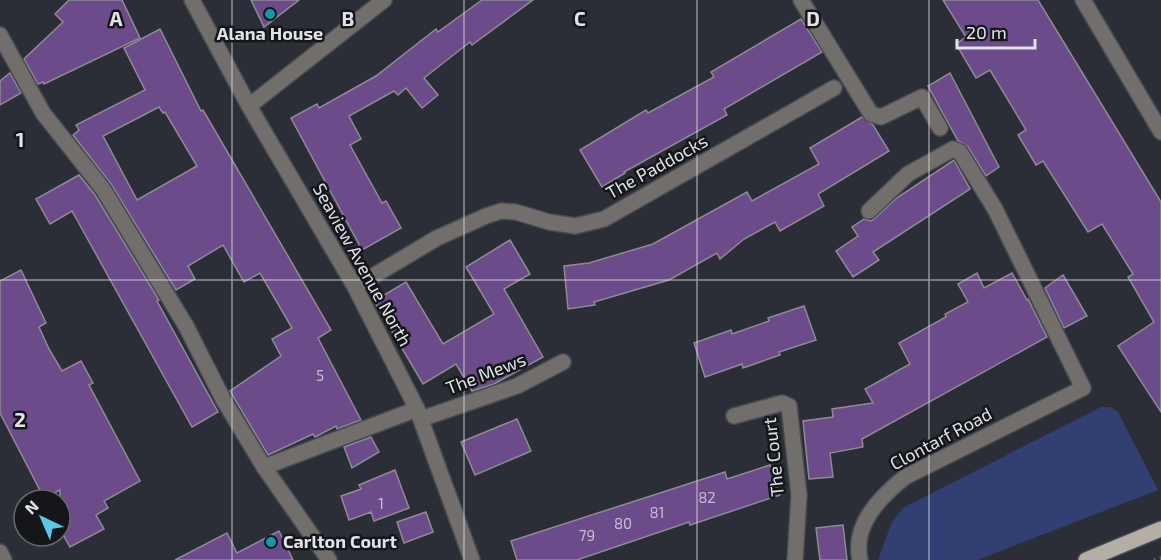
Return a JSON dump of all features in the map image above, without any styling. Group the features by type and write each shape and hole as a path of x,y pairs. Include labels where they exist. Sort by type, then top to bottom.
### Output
{"main road":[{"path":"1086,560 1161,529"}],"street":[{"name":"Seaview Avenue North","path":"192,0 249,106 354,286 419,414 472,560"},
{"path":"249,106 384,0"},
{"path":"801,0 871,114 881,117 922,97 940,128"},
{"path":"1083,0 1161,132"},
{"path":"0,35 43,113 104,189 186,326 224,399 264,467 329,560"},
{"name":"The Paddocks","path":"354,286 437,238 501,211 516,212 549,222 575,226 604,219 834,88"},
{"name":"Clontarf Road","path":"860,560 858,550 862,528 872,510 887,492 905,477 1083,388 995,208 960,152 952,149 908,174 868,211"},
{"name":"The Mews","path":"264,467 419,414 517,386 563,362"},
{"name":"The Court","path":"734,416 782,403 789,406 799,495 795,560"},
{"path":"0,552 4,560"}],"path":[{"path":"1154,560 1161,558"}],"shaded area":[{"path":"1101,407 1110,407 1118,412 1158,490 977,560 878,560 892,522 903,508"}],"building":[{"path":"69,0 122,0 140,38 44,84 43,82 38,84 24,59 63,22 55,14"},
{"name":"Alana House","path":"251,0 299,0 264,27"},
{"path":"482,0 533,0 472,45 470,42 424,78 438,95 422,108 406,88 398,95 394,91 349,116 361,139 350,145 382,203 386,201 401,228 362,250 291,118 317,104 319,108 376,76 436,29 438,32"},
{"path":"943,0 1038,0 1161,202 1161,412 1118,346 1154,322 1128,277 1133,274 1102,224 1088,232 1043,161 1036,165 1018,135 1026,130 990,70 976,78 956,44 966,37"},
{"path":"801,19 822,52 724,109 727,115 624,172 602,187 580,150 646,110 648,113 714,77 711,72"},
{"path":"160,29 201,111 203,110 331,330 318,338 361,420 337,429 336,426 315,437 313,434 268,455 230,391 281,356 272,339 292,328 260,273 244,282 223,245 188,266 195,279 176,290 111,184 73,135 79,130 76,125 145,90 124,48","holes":["159,107 163,113 165,112 197,166 137,200 103,136"]},
{"path":"10,73 21,93 0,105 0,81"},
{"path":"950,73 999,167 986,176 968,147 958,141 928,86"},
{"path":"862,117 873,125 889,151 818,194 824,206 780,231 775,222 744,239 720,259 717,253 669,280 594,302 595,305 568,309 564,266 589,263 653,244 747,192 752,201 819,164 810,148"},
{"path":"954,160 970,189 873,252 879,260 853,277 836,251 858,236 852,227 864,219 871,221 898,197"},
{"path":"79,175 95,195 159,300 157,301 218,412 192,427 72,211 50,224 36,199"},
{"path":"510,240 530,274 504,289 543,357 494,384 472,391 456,364 423,384 374,301 406,282 443,344 494,314 466,267"},
{"path":"21,270 46,323 39,327 49,349 62,371 81,361 93,383 89,385 140,481 104,501 108,508 96,515 104,529 72,546 72,488 39,488 0,413 0,281"},
{"path":"977,273 984,288 1012,273 1047,337 862,439 863,447 830,453 833,477 809,479 803,421 833,417 832,409 873,403 865,389 910,364 899,343 968,302 958,284"},
{"path":"1063,275 1087,316 1064,328 1045,288"},
{"path":"804,306 816,340 779,352 780,355 743,368 742,364 705,377 694,343 731,330 732,334 769,321 768,318"},
{"path":"517,419 531,451 475,475 461,442"},
{"path":"371,437 379,452 352,468 344,447"},
{"path":"770,465 780,495 690,525 689,522 577,560 517,560 511,541 725,472 727,479"},
{"path":"395,470 409,508 374,521 371,512 349,520 341,496 361,489 359,485"},
{"path":"426,512 433,532 404,543 397,522"},
{"path":"843,525 847,560 820,560 816,528"},
{"path":"279,531 293,560 175,560 227,533 237,553"}],"place":[{"name":"Alana House","path":"270,14"},
{"name":"Carlton Court","path":"271,542"}]}
